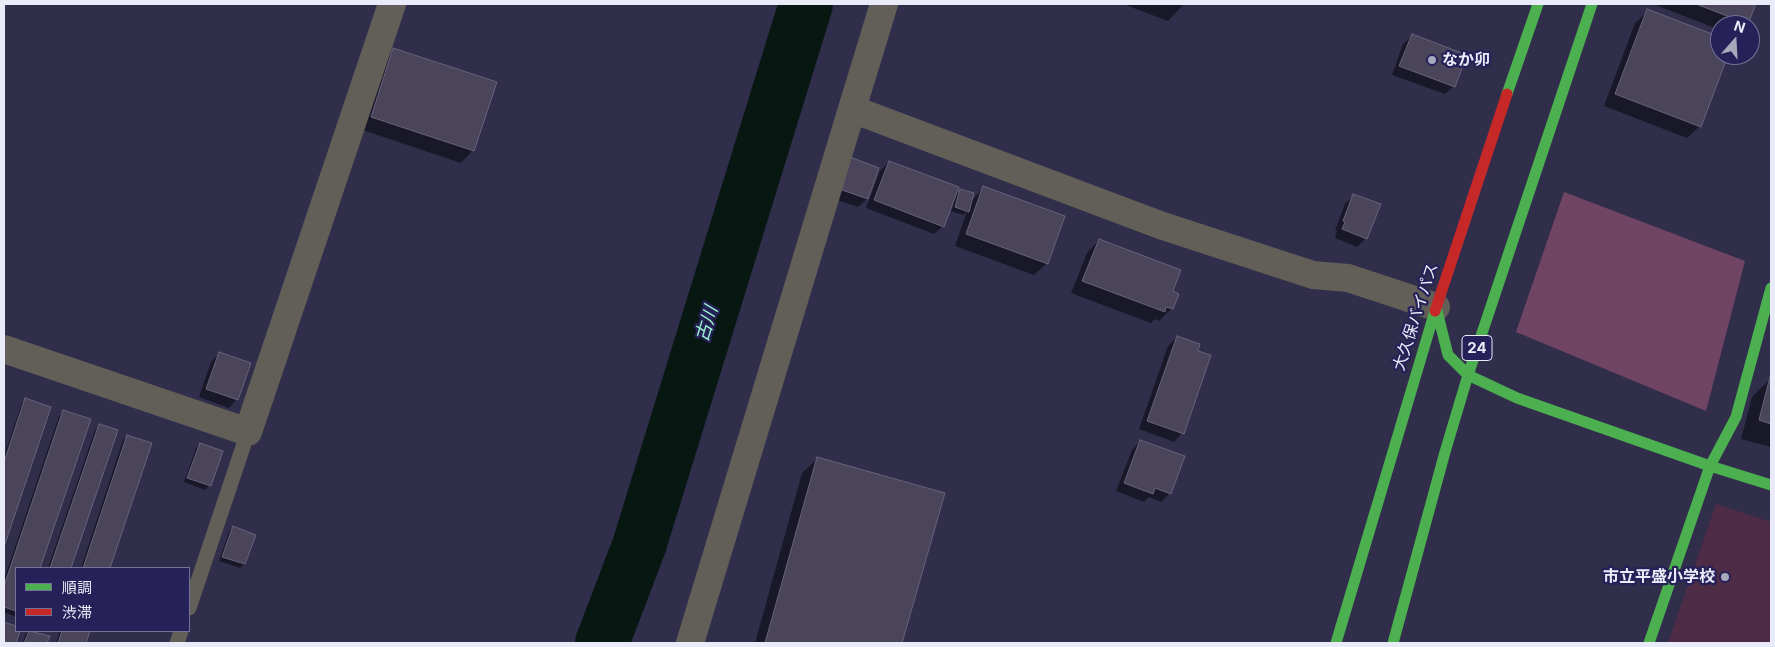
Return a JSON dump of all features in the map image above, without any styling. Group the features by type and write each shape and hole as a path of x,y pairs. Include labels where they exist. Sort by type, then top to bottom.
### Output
{"main road":[{"path":"1527,33 1532,4"},
{"name":"大久保バイパス","path":"1336,643 1436,307 1538,4"},
{"name":"24","path":"1393,643 1468,375 1592,4"},
{"path":"1573,57 1604,4"},
{"path":"1649,643 1710,466 1736,417 1764,343 1771,288"},
{"path":"1436,307 1448,355 1468,375 1517,398 1710,466 1771,484"}],"street":[{"path":"4,350 248,432 392,4"},
{"path":"690,643 884,4"},
{"path":"852,109 1160,225 1314,275 1348,278 1436,307"}],"lane":[{"path":"190,605 248,432"}],"shaded area":[{"path":"1564,192 1745,261 1706,411 1516,332"},
{"name":"市立平盛小学校","path":"1716,504 1771,522 1771,643 1668,643"}],"building":[{"path":"1696,4 1756,4 1752,15 1725,15"},
{"path":"1647,9 1710,33 1710,65 1724,65 1701,127 1615,94"},
{"path":"1412,34 1467,55 1455,87 1399,66"},
{"path":"393,48 497,82 474,151 371,117"},
{"path":"850,157 879,168 868,199 839,189"},
{"path":"889,161 959,187 944,227 874,200"},
{"path":"983,186 1065,216 1048,264 966,234"},
{"path":"960,189 974,193 969,212 955,207"},
{"path":"1353,194 1381,204 1367,239 1342,229"},
{"path":"1099,239 1181,270 1173,291 1179,294 1173,309 1166,307 1165,312 1082,281"},
{"path":"1177,336 1200,344 1198,351 1211,355 1184,434 1147,421"},
{"path":"219,352 251,363 238,400 206,389"},
{"path":"1771,377 1771,424 1759,420"},
{"path":"25,398 51,407 4,547 4,462"},
{"path":"63,410 91,419 40,567 15,567 15,611 4,607 4,586"},
{"path":"99,424 118,430 71,567 50,567"},
{"path":"127,435 152,443 110,567 83,567"},
{"path":"1140,440 1185,456 1171,494 1155,488 1153,494 1124,483"},
{"path":"200,443 223,451 211,486 187,478"},
{"path":"817,457 945,493 902,643 765,643"},
{"path":"233,526 256,535 245,564 222,557"},
{"path":"4,622 15,626 15,632 20,632 16,643 4,643"},
{"path":"29,632 50,636 47,643 24,643"},
{"path":"62,632 90,632 86,643 58,643"}],"waterway":[{"name":"古川","path":"602,643 639,546 806,4"}],"traffic: fast":[{"path":"1507,94 1538,4"},
{"path":"1393,643 1468,375 1592,4"},
{"path":"1649,643 1710,466 1736,417 1771,288"},
{"path":"1436,307 1448,355 1468,375 1517,398 1710,466 1771,485"},
{"path":"1336,643 1435,311"}],"traffic: jam":[{"path":"1435,311 1507,94"}],"place":[{"name":"なか卯","path":"1432,60"},
{"name":"市立平盛小学校","path":"1725,577"}]}
